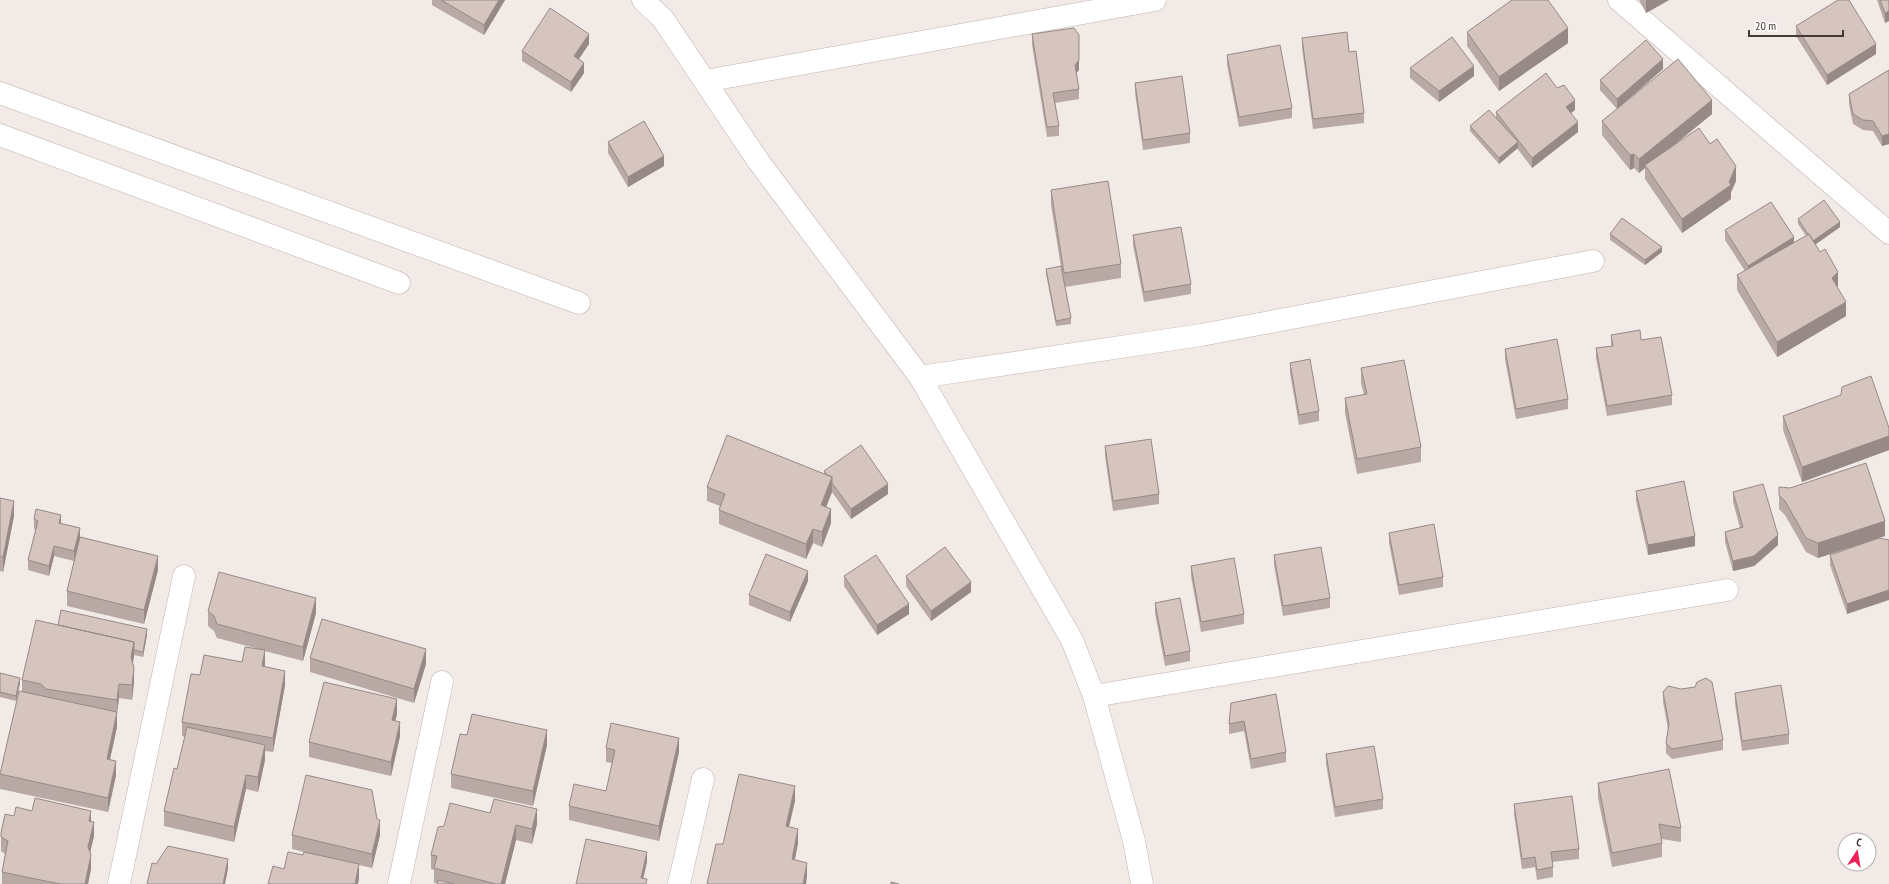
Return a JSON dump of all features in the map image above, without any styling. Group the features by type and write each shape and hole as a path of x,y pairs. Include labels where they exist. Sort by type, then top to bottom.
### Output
{"street":[{"path":"643,0 663,19 706,81 758,162 920,377 1072,640 1094,696 1134,841 1142,884"},
{"path":"706,81 1155,0"},
{"path":"1619,0 1889,233"},
{"path":"0,93 579,303"},
{"path":"0,135 399,283"},
{"path":"920,377 1201,335 1593,260"},
{"path":"119,884 184,576"},
{"path":"1094,696 1727,590"},
{"path":"399,884 442,682"},
{"path":"680,884 702,779"}],"building":[{"path":"441,0 499,0 484,25"},
{"path":"1512,0 1548,0 1568,28 1499,77 1467,32"},
{"path":"1838,0 1849,0 1876,44 1827,75 1796,26"},
{"path":"1880,0 1889,0 1889,11 1885,13"},
{"path":"550,8 589,34 574,56 584,63 571,82 522,51"},
{"path":"1074,28 1079,35 1079,60 1075,65 1079,89 1053,93 1059,126 1047,127 1032,34"},
{"path":"1347,32 1349,52 1356,51 1364,113 1313,119 1302,38"},
{"path":"1452,37 1474,66 1439,91 1410,68"},
{"path":"1646,40 1663,59 1617,99 1600,80"},
{"path":"1280,45 1292,108 1239,117 1227,55"},
{"path":"1678,59 1712,100 1639,159 1634,154 1630,155 1602,121"},
{"path":"1889,70 1889,134 1882,136 1873,121 1863,120 1853,114 1849,94"},
{"path":"1546,73 1557,88 1564,85 1575,100 1566,107 1578,122 1532,158 1496,112"},
{"path":"1182,76 1190,133 1143,140 1135,83"},
{"path":"1489,110 1518,142 1499,158 1470,126"},
{"path":"644,121 664,156 628,177 608,142"},
{"path":"1699,128 1710,144 1717,139 1736,166 1729,182 1731,185 1682,219 1645,165"},
{"path":"1108,181 1121,264 1064,273 1051,190"},
{"path":"1824,200 1840,222 1813,241 1798,219"},
{"path":"1771,202 1794,237 1748,266 1725,230"},
{"path":"1622,218 1662,247 1645,260 1610,234"},
{"path":"1181,227 1191,284 1144,292 1133,235"},
{"path":"1809,234 1820,252 1825,249 1838,272 1832,278 1846,302 1777,342 1737,275"},
{"path":"1061,266 1071,318 1056,321 1046,269"},
{"path":"1640,330 1641,340 1661,337 1672,395 1607,406 1596,348 1613,346 1611,335"},
{"path":"1557,339 1568,399 1516,409 1505,349"},
{"path":"1310,359 1319,411 1299,415 1290,363"},
{"path":"1404,360 1421,447 1357,459 1345,398 1367,394 1361,368"},
{"path":"1871,376 1889,428 1889,436 1802,467 1783,416 1841,395 1842,387"},
{"path":"727,435 832,477 821,505 831,509 822,532 813,529 806,544 719,510 725,494 707,487"},
{"path":"1151,439 1159,494 1113,501 1105,446"},
{"path":"861,445 888,484 851,509 832,483 832,477 827,475 824,471"},
{"path":"1866,463 1885,521 1818,543 1806,538 1785,501 1779,495 1779,487 1790,488"},
{"path":"1684,481 1695,536 1648,545 1636,491"},
{"path":"1763,484 1778,535 1754,556 1733,561 1725,532 1743,527 1733,492"},
{"path":"0,498 14,501 3,557 0,557"},
{"path":"36,509 61,515 59,523 80,528 74,551 54,546 49,566 28,560 38,521 34,519"},
{"path":"1434,524 1443,577 1399,585 1389,533"},
{"path":"80,537 158,556 144,610 67,591"},
{"path":"1879,538 1889,540 1889,590 1847,604 1830,555"},
{"path":"945,547 971,582 931,611 906,576"},
{"path":"1321,547 1330,598 1283,606 1274,555"},
{"path":"766,554 808,571 790,612 749,595"},
{"path":"876,555 909,604 877,625 844,576"},
{"path":"1234,558 1244,614 1201,622 1191,566"},
{"path":"219,572 316,598 303,647 217,624 214,616 208,611"},
{"path":"1180,598 1190,651 1165,656 1155,603"},
{"path":"61,610 147,629 143,652 134,650 134,642 58,625"},
{"path":"322,619 426,649 414,689 310,658"},
{"path":"36,620 134,642 131,657 134,668 132,685 119,684 117,700 46,689 41,684 22,680"},
{"path":"245,647 265,650 262,666 285,671 273,738 182,722 191,674 200,675 204,655 242,662"},
{"path":"0,673 20,678 16,696 0,692"},
{"path":"1706,678 1712,682 1723,740 1672,749 1666,743 1669,724 1663,692 1668,686 1681,689 1695,687 1697,682"},
{"path":"324,682 397,699 392,720 400,722 391,762 309,742"},
{"path":"1781,685 1789,734 1742,741 1735,693"},
{"path":"19,691 117,712 107,759 116,761 108,798 0,774"},
{"path":"1276,694 1286,752 1251,759 1244,721 1229,724 1231,703"},
{"path":"472,714 547,730 533,791 451,774 460,734 467,735"},
{"path":"611,723 679,738 659,826 569,806 574,784 606,791 615,750 606,748"},
{"path":"187,727 265,745 258,777 246,775 234,827 164,811 174,768 177,769"},
{"path":"1374,746 1383,799 1335,807 1326,754"},
{"path":"1669,769 1681,828 1659,824 1662,843 1612,853 1598,783"},
{"path":"739,774 795,786 786,826 798,829 792,859 807,863 803,884 707,884 716,844 723,844"},
{"path":"306,775 372,790 377,819 380,820 372,854 292,835"},
{"path":"1572,796 1579,849 1551,852 1553,867 1537,870 1535,857 1522,859 1514,804"},
{"path":"35,798 91,811 89,821 94,822 88,847 91,855 85,884 60,884 2,872 8,841 1,837 5,814 14,816 16,807 32,811"},
{"path":"494,799 537,809 532,829 516,825 501,884 434,868 437,856 431,855 438,827 444,826 450,803 490,813"},
{"path":"586,839 647,852 641,878 647,879 646,884 576,884"},
{"path":"168,846 228,859 223,884 147,884 152,863 156,864"},
{"path":"288,852 303,855 304,852 359,864 355,884 268,884 273,866 284,869"},
{"path":"438,880 454,884 437,884"}]}
